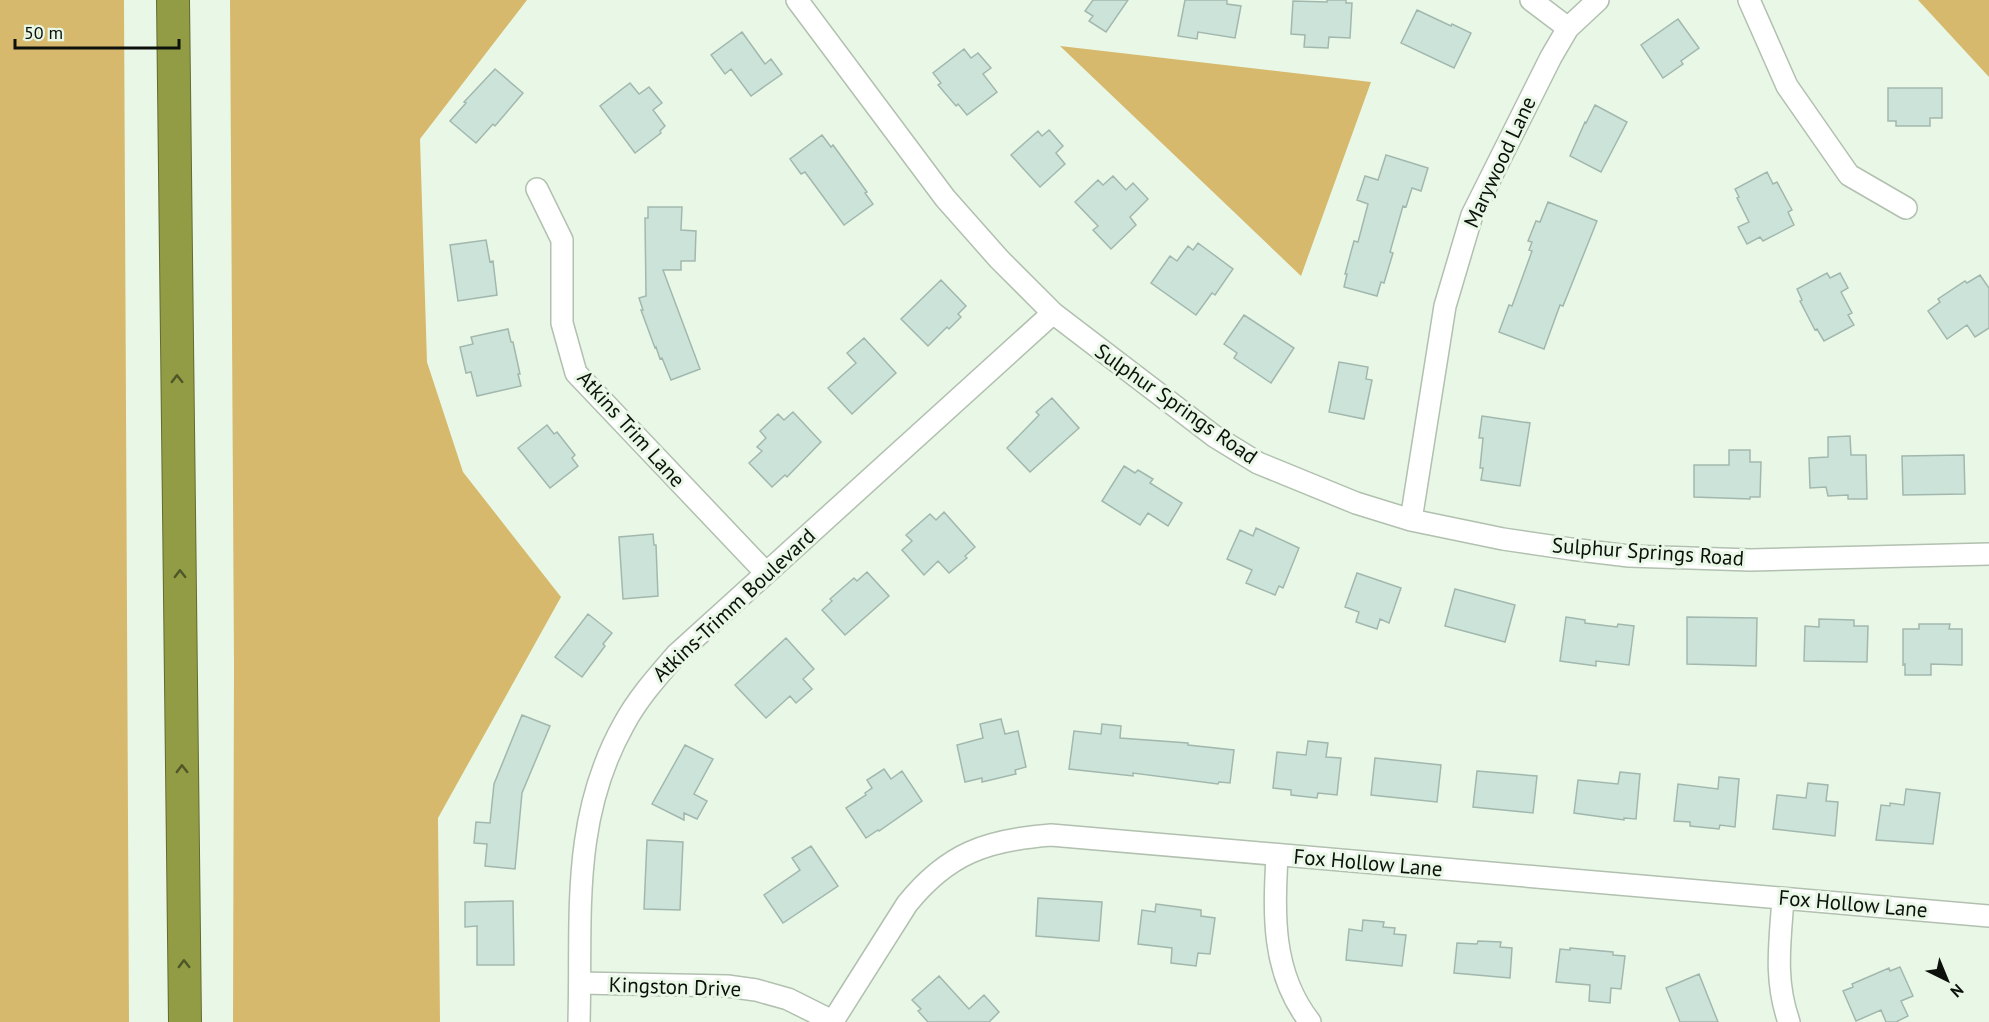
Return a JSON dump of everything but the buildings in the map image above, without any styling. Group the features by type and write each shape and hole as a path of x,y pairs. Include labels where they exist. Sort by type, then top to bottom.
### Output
{"highway":[{"path":"173,0 185,1022"}],"street":[{"name":"Sulphur Springs Road","path":"797,0 945,198 999,259 1053,314 1214,436 1258,463 1356,503 1411,520 1503,539 1629,556 1751,560 1989,554"},
{"path":"1531,0 1568,28"},
{"name":"Marywood Lane","path":"1411,520 1446,306 1472,215 1551,57 1568,28 1598,0"},
{"path":"1749,0 1787,86 1849,175 1906,208"},
{"name":"Atkins Trim Lane","path":"537,189 562,240 562,323 576,373 766,573"},
{"name":"Atkins-Trimm Boulevard","path":"579,1022 580,900 583,848 591,803 601,771 624,723 648,688 676,655 1053,314"},
{"name":"Fox Hollow Lane","path":"834,1022 918,890 935,874 962,856 990,844 1015,838 1051,835 1989,916"},
{"path":"1278,855 1274,915 1280,957 1294,998 1310,1022"},
{"path":"1783,898 1778,973 1783,1005 1789,1022"},
{"name":"Kingston Drive","path":"580,984 727,986 756,990 788,999 834,1022"}],"shaded area":[{"path":"0,0 124,0 129,1022 0,1022"},
{"path":"230,0 527,0 420,139 427,362 463,472 561,597 438,818 440,1022 233,1022 234,665"},
{"path":"1918,0 1989,0 1989,77"},
{"path":"1060,46 1371,82 1301,276"}]}
